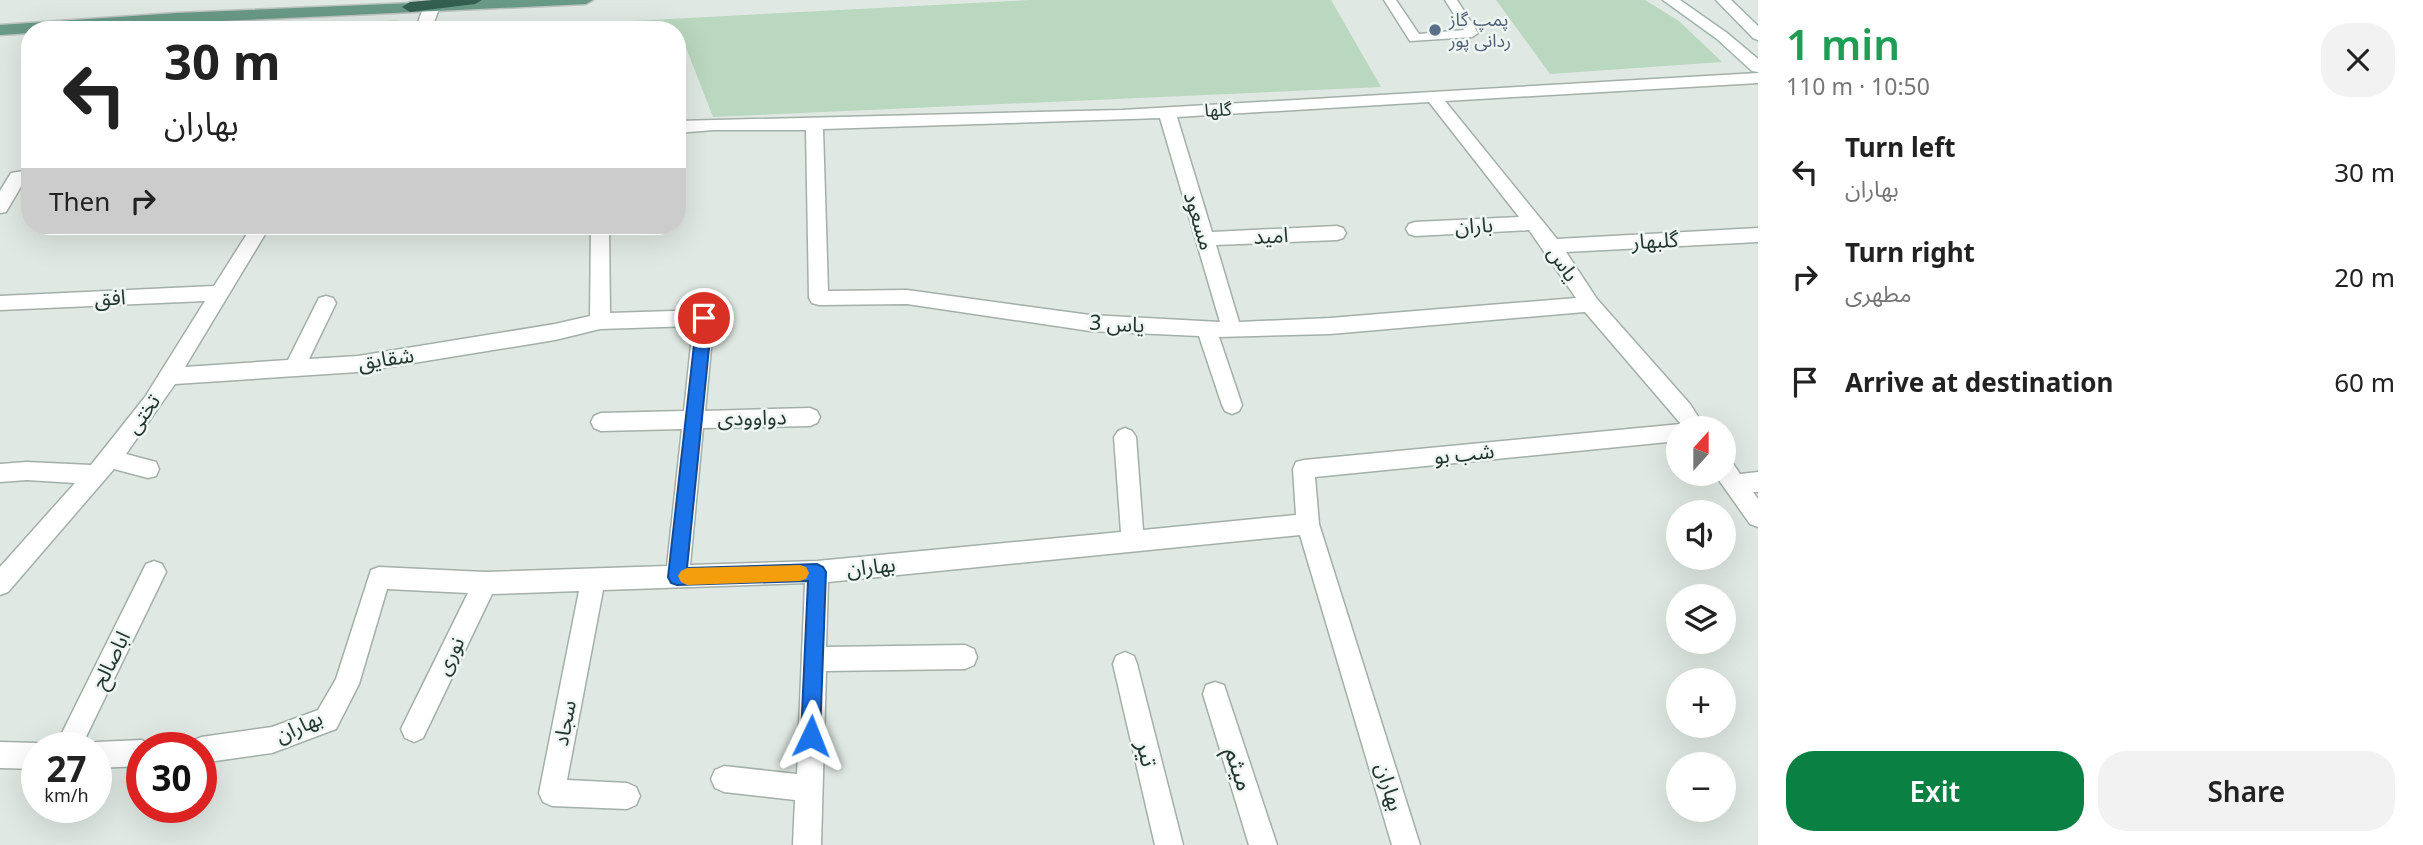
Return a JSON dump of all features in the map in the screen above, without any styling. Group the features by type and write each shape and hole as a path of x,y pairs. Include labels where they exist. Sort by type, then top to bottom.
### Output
{"highway":[{"path":"411,7 475,0"}],"main road":[{"path":"161,21 586,0"},
{"path":"0,30 21,29"}],"street":[{"path":"1670,0 1722,36 1758,67"},
{"path":"1723,0 1758,35"},
{"path":"426,21 432,6"},
{"name":"گلها","path":"686,126 1167,113 1758,78"},
{"name":"یاس","path":"1433,97 1552,246 1590,304 1687,416"},
{"name":"مسعود","path":"1167,113 1232,330"},
{"name":"یاس 3","path":"814,124 820,298 907,297 1090,323 1232,330 1329,326 1590,304"},
{"path":"0,207 17,177 21,177"},
{"name":"باران","path":"1415,229 1533,223"},
{"name":"امید","path":"1205,239 1337,233"},
{"name":"تختی","path":"0,584 102,467 152,403 255,235"},
{"path":"600,235 600,321"},
{"name":"گلبهار","path":"1552,246 1758,235"},
{"name":"افق","path":"0,303 220,293"},
{"path":"295,367 326,303"},
{"name":"شقایق","path":"169,376 358,364 555,332 600,321 704,318 694,419"},
{"path":"1206,329 1232,405"},
{"name":"دواوودی","path":"601,422 810,417"},
{"path":"677,577 694,419"},
{"name":"شب بو","path":"1308,524 1304,469 1666,433"},
{"path":"1125,437 1133,542"},
{"path":"0,473 102,467 148,470"},
{"path":"1736,477 1758,482"},
{"path":"1736,486 1758,517"},
{"name":"بهاران","path":"217,748 272,740 327,720 347,684 379,578 485,583 817,572 1308,524 1406,845"},
{"name":"اباصالح","path":"75,732 154,572"},
{"path":"807,845 817,572"},
{"name":"سجاد","path":"593,579 552,793 627,796"},
{"name":"نوری","path":"414,729 485,583"},
{"path":"813,659 965,657"},
{"name":"تیر","path":"1125,664 1169,845"},
{"name":"میثم","path":"1215,694 1263,845"},
{"path":"0,755 21,755"},
{"path":"724,779 809,788"}],"lane":[{"path":"1390,0 1415,38 1472,33 1451,0"}],"green space":[{"path":"1031,0 1331,0 1381,87 713,117 686,48 686,21 631,21"},
{"path":"1496,0 1645,0 1679,21 1722,62 1550,74"}],"slow traffic":[{"path":"687,576 800,573"}],"place":[{"name":"پمپ گاز ردانی پور","path":"1435,30"}],"route":[{"path":"704,318 677,577 817,572 811,736"}]}
